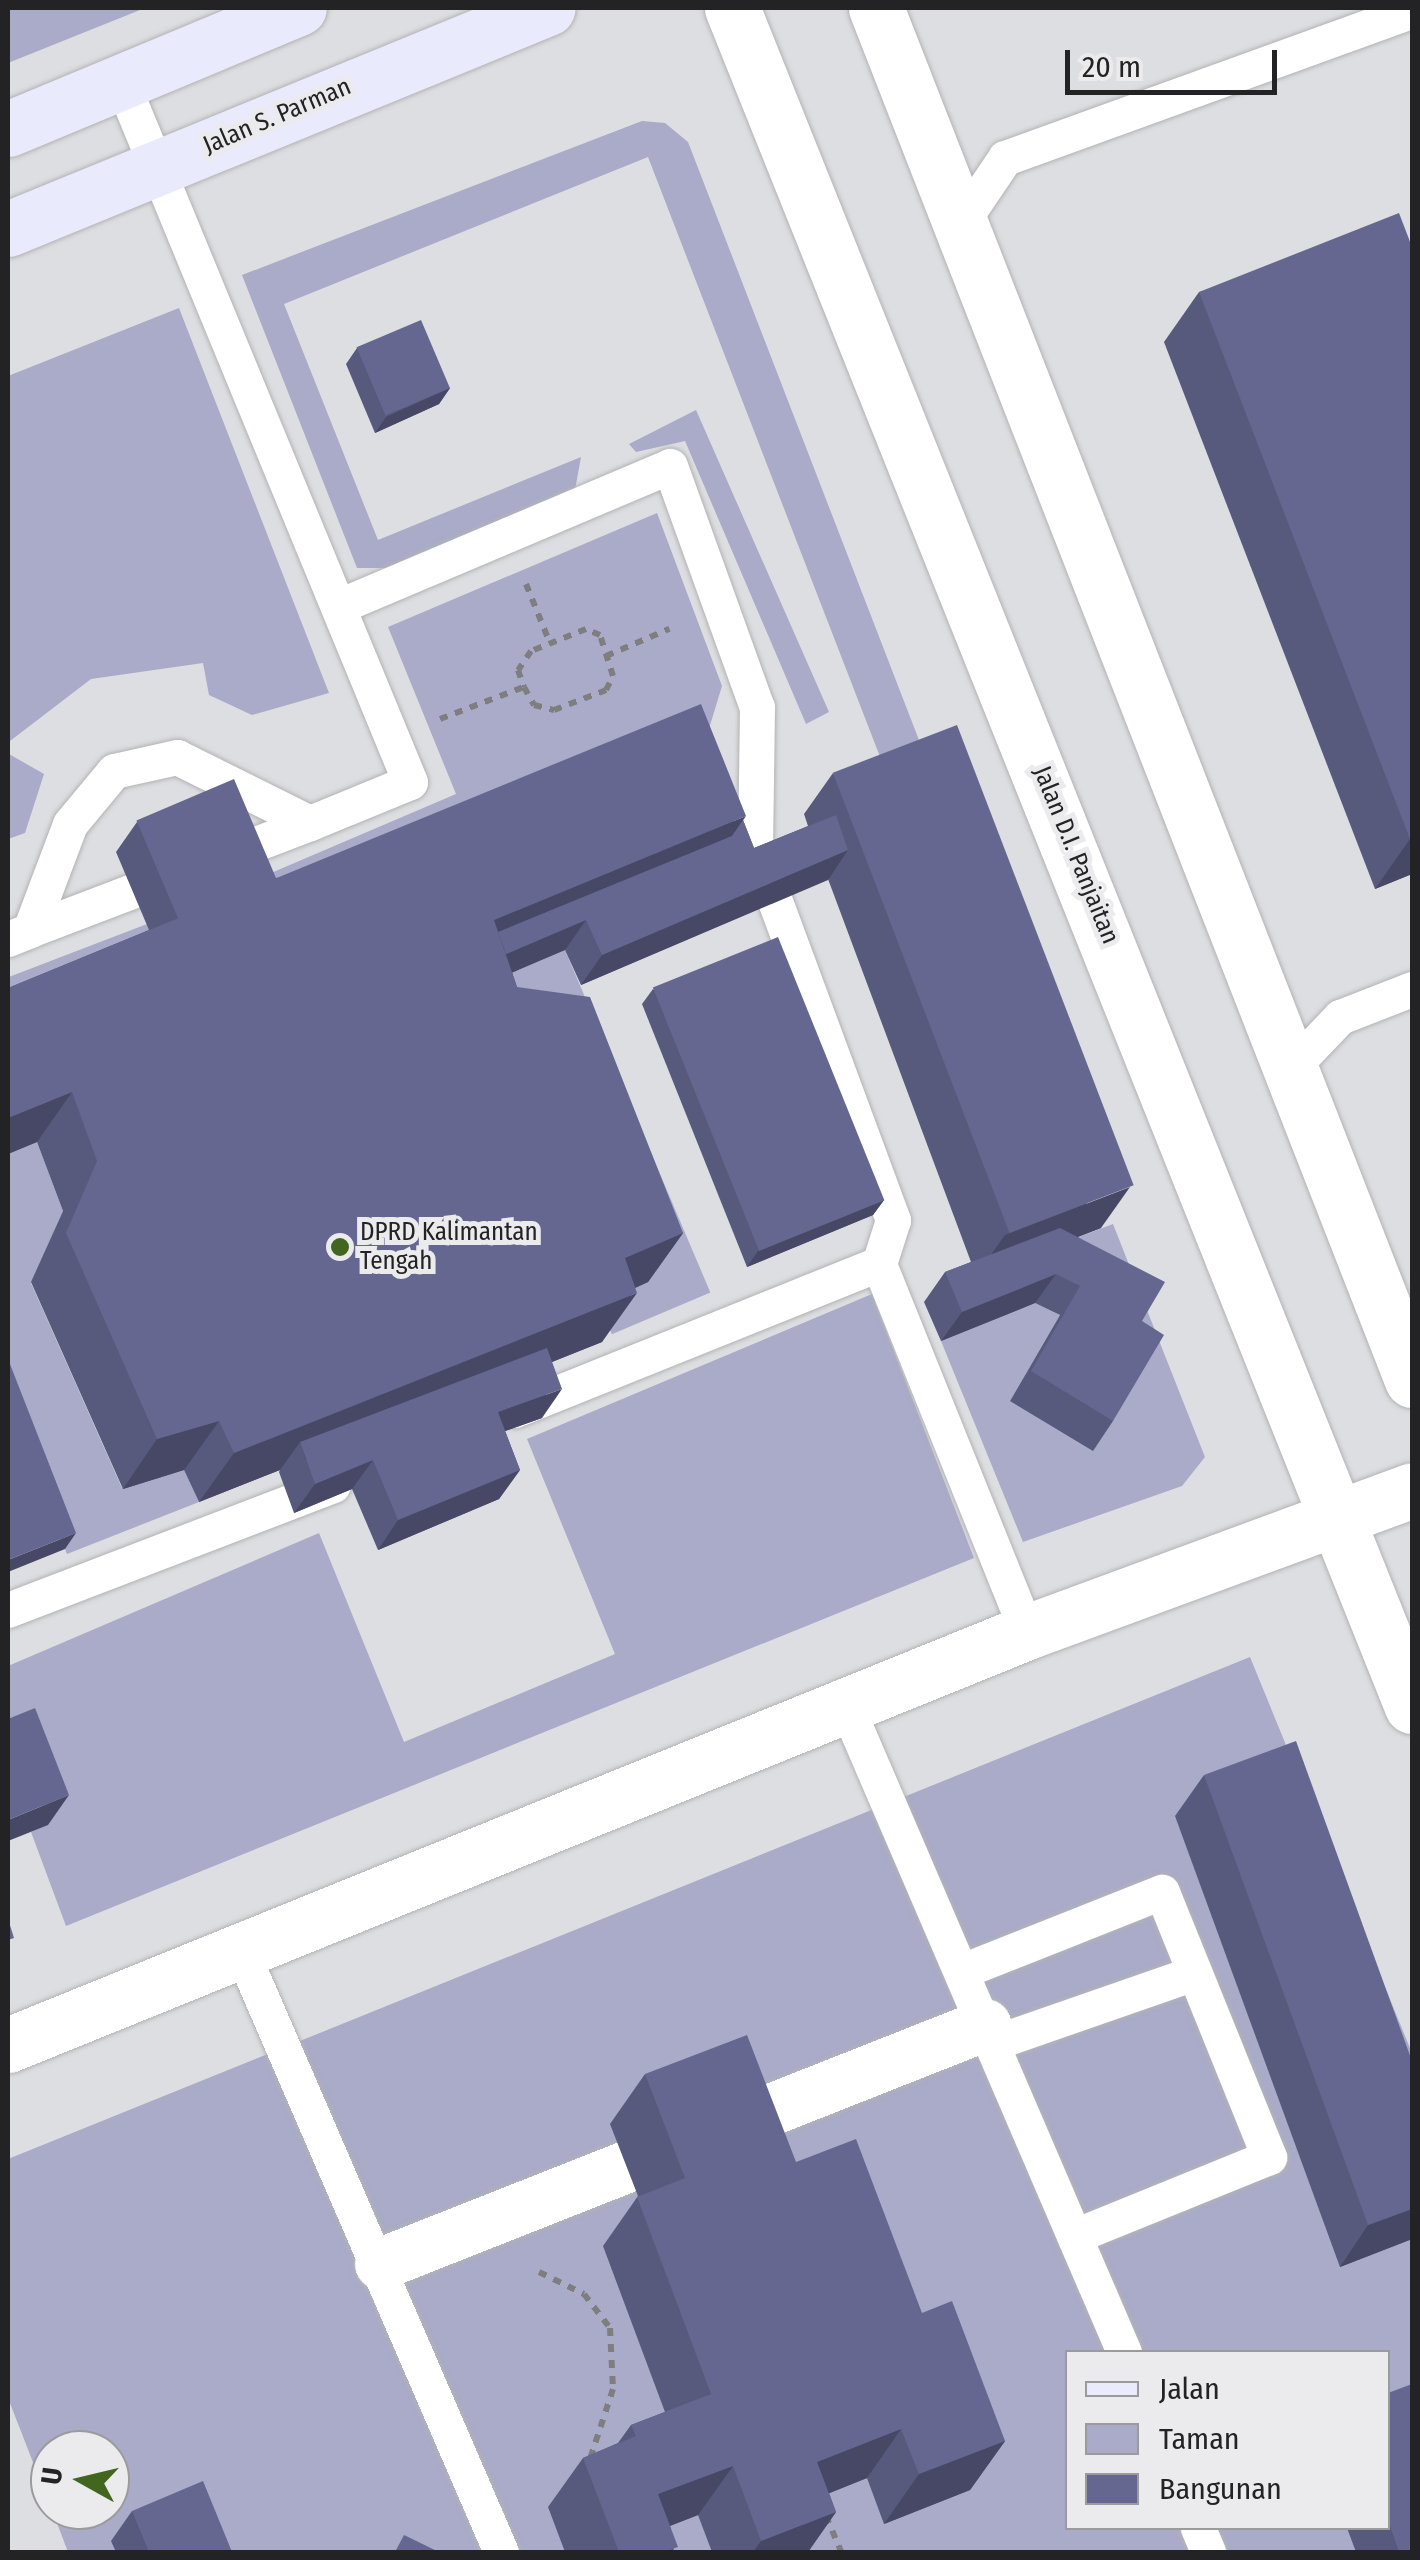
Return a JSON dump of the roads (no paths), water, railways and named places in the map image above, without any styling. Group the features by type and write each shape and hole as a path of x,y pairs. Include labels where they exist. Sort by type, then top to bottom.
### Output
{"main road":[{"path":"8,128 299,8"},
{"name":"Jalan S. Parman","path":"8,229 548,8"}],"street":[{"name":"Jalan D.I. Panjaitan","path":"732,8 1412,1706"},
{"path":"876,8 1296,1063 1412,1380"},
{"path":"8,2045 243,1956 848,1710 1027,1632 1412,1490"},
{"path":"382,2264 989,2034"}],"lane":[{"path":"963,220 1005,158 1412,10"},
{"path":"19,935 410,782 151,168 121,81"},
{"path":"339,606 670,466 758,707 756,847 893,1220 879,1264 1027,1632"},
{"path":"19,935 70,824 114,771 177,757 310,823"},
{"path":"1296,1063 1340,1017 1412,989"},
{"path":"475,1427 879,1264"},
{"path":"8,1610 368,1470"},
{"path":"848,1710 1123,2350"},
{"path":"962,1971 1162,1892 1269,2157 1074,2236"},
{"path":"243,1956 382,2264 501,2552"},
{"path":"989,2034 1194,1972"}],"place":[{"name":"DPRD Kalimantan Tengah","path":"340,1247"}]}
